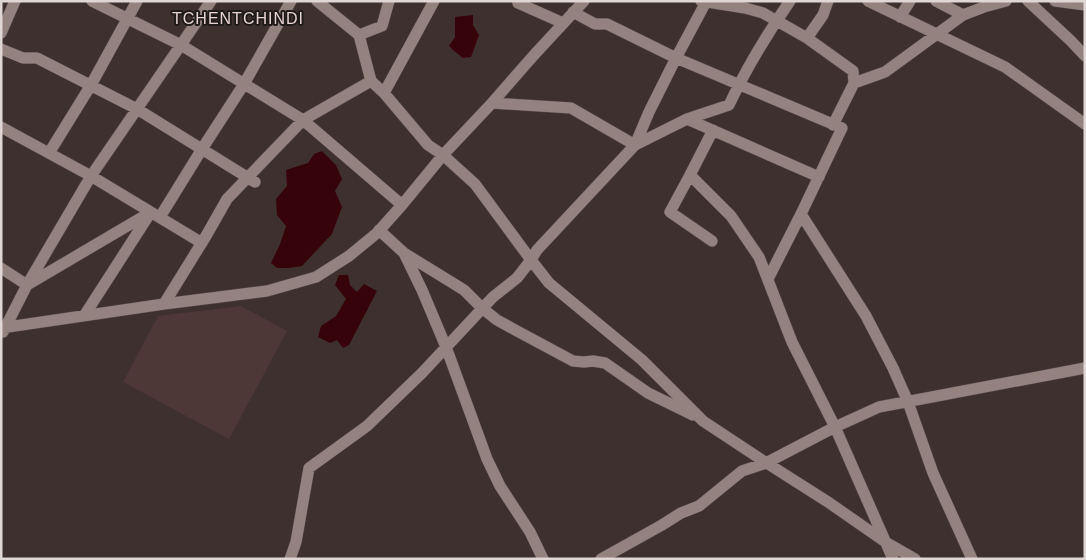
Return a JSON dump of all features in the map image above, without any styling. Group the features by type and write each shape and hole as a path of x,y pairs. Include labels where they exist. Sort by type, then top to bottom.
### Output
{"street":[{"path":"1,33 16,1"},
{"path":"92,1 181,45 303,120 402,204"},
{"path":"50,153 137,1"},
{"path":"3,330 91,176 211,1"},
{"path":"84,316 202,149 244,84 291,1"},
{"path":"316,1 359,35 371,81 384,93 428,145 443,155 475,184 549,283 642,360 703,421"},
{"path":"359,35 382,26 389,1"},
{"path":"384,93 434,1"},
{"path":"3,330 164,304 267,291 316,277 349,256 379,230 443,155 584,1"},
{"path":"290,559 296,542 309,468 367,426 422,374 482,308 517,278 537,250 635,145 687,119 729,105 776,20 790,1"},
{"path":"807,38 823,16 828,1"},
{"path":"868,1 1005,67 1085,124"},
{"path":"900,17 910,1"},
{"path":"936,1 963,15"},
{"path":"854,83 885,72 963,15 988,4 1006,1"},
{"path":"1028,1 1085,56"},
{"path":"1055,1 1085,6"},
{"path":"517,2 563,23"},
{"path":"635,145 649,112 703,2 746,5 807,38 854,72 854,83 833,125"},
{"path":"573,12 595,24 607,24 676,58 842,128 768,279"},
{"path":"1,49 23,58 37,58 90,85 137,110 251,179"},
{"path":"164,304 202,243 227,198 251,179 303,120 371,81"},
{"path":"492,103 571,108 635,145"},
{"path":"687,119 819,177"},
{"path":"1,127 91,176 202,243"},
{"path":"712,241 670,212 713,130"},
{"path":"690,175 731,216 759,257 792,342 835,427 894,559"},
{"path":"27,285 156,214"},
{"path":"801,214 866,316 892,368 908,402 933,473 972,559"},
{"path":"379,230 404,253 464,290 497,320 573,361 605,363 648,393 703,421 828,502 887,543 916,559"},
{"path":"404,253 446,347 486,459 500,486 530,532 543,559"},
{"path":"1,268 27,285"},
{"path":"601,559 681,513 699,506 742,471 766,463 835,427 879,407 1085,368"}],"shaded area":[{"path":"473,15 473,25 479,35 471,57 463,58 449,46 455,37 455,17"},
{"path":"322,151 336,165 342,179 335,191 342,207 332,234 302,266 277,268 271,263 286,226 277,215 276,199 287,186 286,170 308,163 314,154"},
{"path":"339,275 348,275 350,285 357,292 364,284 377,291 349,345 343,348 337,340 330,343 318,337 321,326 336,316 346,299 335,285"},
{"path":"241,306 287,331 229,439 123,382 158,316"}],"district":[{"name":"TCHENTCHINDI","path":"238,18"}]}
